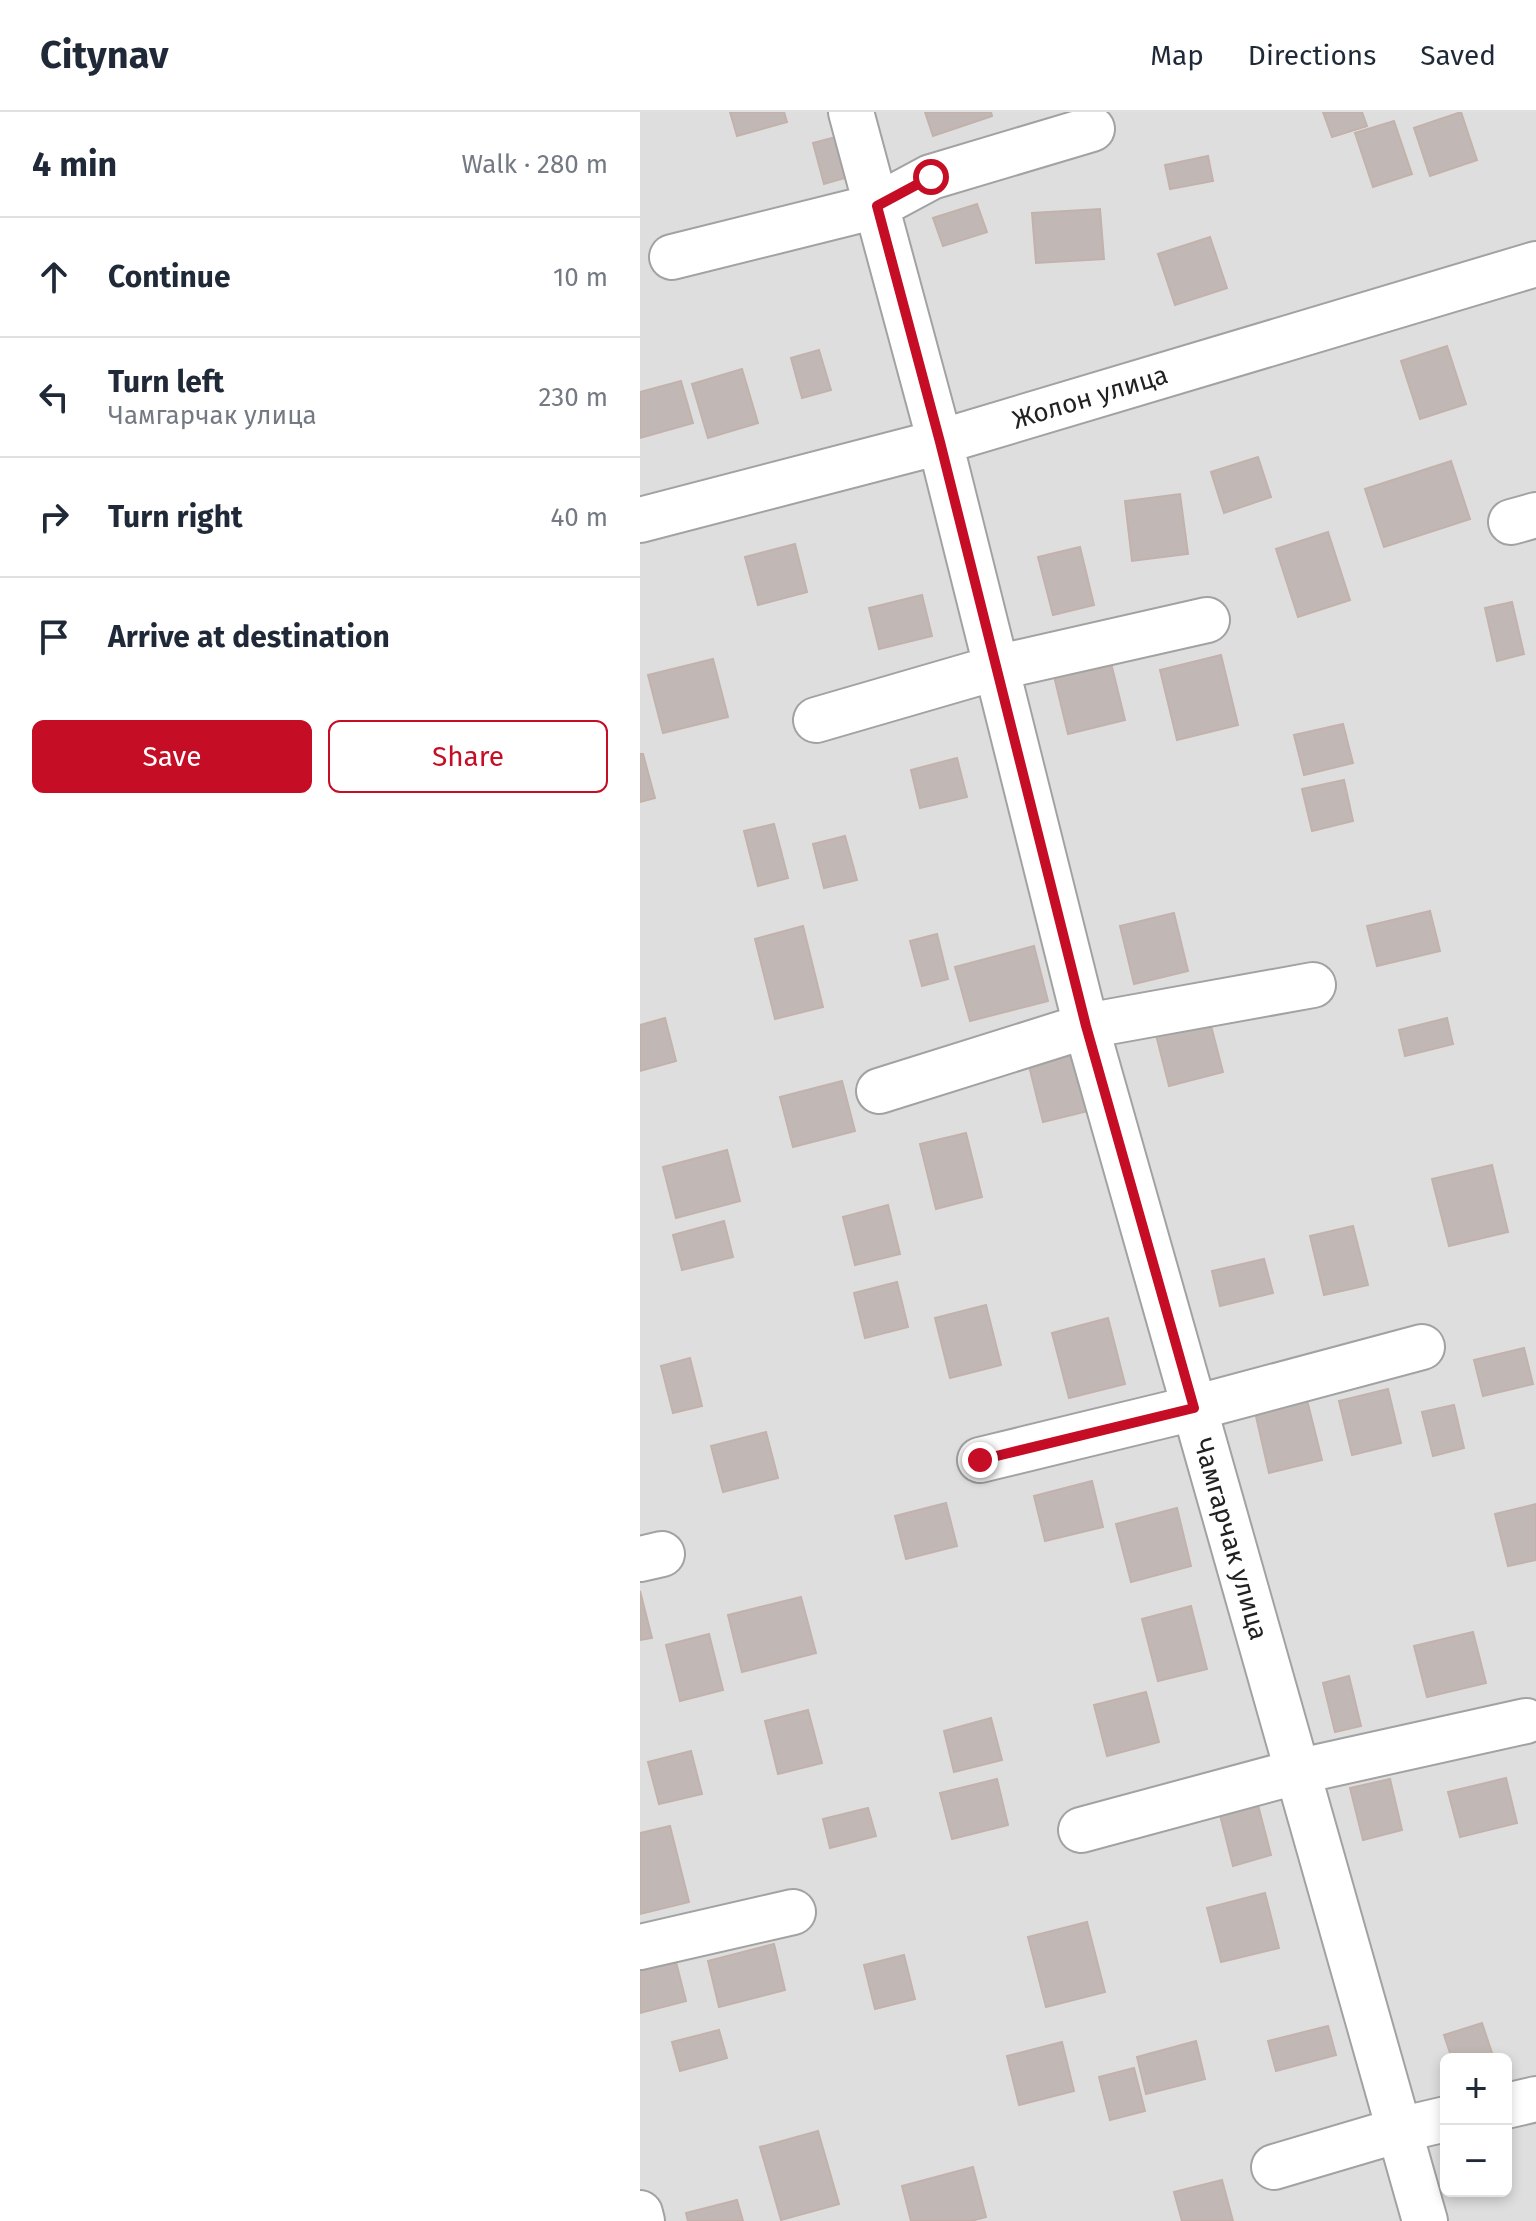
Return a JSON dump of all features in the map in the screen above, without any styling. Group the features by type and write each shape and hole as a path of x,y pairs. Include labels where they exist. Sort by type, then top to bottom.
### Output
{"street":[{"name":"Чамгарчак улица","path":"851,112 940,442 1086,1026 1425,2221"},
{"path":"672,257 877,206 931,177 1092,129"},
{"name":"Жолон улица","path":"640,520 940,442 1536,264"},
{"path":"816,720 995,668 1207,620"},
{"path":"879,1091 1086,1026 1313,985"},
{"path":"980,1460 1194,1408 1422,1347"},
{"path":"1081,1830 1296,1772 1526,1721"},
{"path":"640,1947 793,1912"},
{"path":"1512,2105 1536,2099"},
{"path":"1274,2167 1440,2120"},
{"path":"640,2213 642,2221"}],"shaded area":[{"path":"640,112 1536,112 1536,2221 640,2221"}],"building":[{"path":"730,112 784,112 787,122 737,136"},
{"path":"925,112 991,112 992,116 933,136"},
{"path":"1323,112 1362,112 1367,126 1332,137"},
{"path":"1461,112 1477,160 1430,176 1414,128"},
{"path":"1394,121 1412,174 1373,187 1355,133"},
{"path":"836,137 848,177 824,184 813,143"},
{"path":"1208,156 1213,181 1170,189 1165,165"},
{"path":"977,204 987,232 943,246 933,218"},
{"path":"1100,209 1104,259 1036,263 1032,213"},
{"path":"1210,237 1227,288 1175,305 1158,254"},
{"path":"1447,346 1466,404 1420,419 1401,361"},
{"path":"819,350 831,390 802,398 791,358"},
{"path":"742,369 758,423 708,438 692,384"},
{"path":"681,381 693,423 640,438 640,392"},
{"path":"1258,457 1271,497 1224,513 1211,472"},
{"path":"1451,461 1470,519 1384,547 1365,489"},
{"path":"1180,494 1188,554 1132,561 1125,501"},
{"path":"1328,532 1350,600 1298,617 1276,549"},
{"path":"795,544 807,592 758,605 745,557"},
{"path":"1080,547 1094,605 1053,615 1038,557"},
{"path":"922,595 932,636 879,649 869,608"},
{"path":"1512,602 1524,654 1497,661 1485,608"},
{"path":"1221,655 1238,725 1177,740 1160,670"},
{"path":"713,659 728,717 663,733 648,675"},
{"path":"1111,663 1125,720 1068,734 1054,676"},
{"path":"1343,724 1353,763 1304,775 1294,735"},
{"path":"640,754 643,754 655,798 640,802"},
{"path":"957,758 967,797 920,808 911,770"},
{"path":"1344,780 1353,821 1312,831 1302,789"},
{"path":"774,824 788,878 758,886 744,831"},
{"path":"845,836 857,880 824,888 813,844"},
{"path":"1430,911 1440,951 1377,966 1367,926"},
{"path":"1174,913 1188,971 1134,984 1120,926"},
{"path":"803,926 823,1007 775,1019 755,939"},
{"path":"937,934 948,979 922,986 910,941"},
{"path":"1034,946 1048,1001 970,1021 955,967"},
{"path":"665,1018 676,1061 640,1071 640,1025"},
{"path":"1209,1018 1223,1072 1169,1086 1155,1031"},
{"path":"1447,1018 1453,1044 1405,1056 1399,1030"},
{"path":"1073,1051 1088,1111 1043,1122 1028,1062"},
{"path":"842,1081 855,1131 793,1147 780,1097"},
{"path":"966,1133 982,1197 936,1209 920,1144"},
{"path":"727,1150 740,1201 676,1218 663,1167"},
{"path":"1492,1165 1508,1232 1449,1246 1432,1179"},
{"path":"888,1205 900,1254 855,1265 843,1217"},
{"path":"724,1221 733,1257 682,1270 673,1235"},
{"path":"1353,1226 1368,1285 1324,1295 1310,1236"},
{"path":"1264,1259 1273,1293 1220,1306 1212,1271"},
{"path":"897,1282 908,1327 865,1338 854,1293"},
{"path":"986,1305 1001,1365 950,1378 935,1318"},
{"path":"1108,1318 1125,1384 1069,1398 1052,1333"},
{"path":"1524,1348 1533,1384 1483,1396 1474,1360"},
{"path":"690,1358 702,1406 673,1413 661,1366"},
{"path":"1388,1389 1401,1443 1352,1455 1339,1401"},
{"path":"1307,1400 1322,1460 1269,1473 1255,1412"},
{"path":"1454,1405 1464,1448 1433,1456 1422,1412"},
{"path":"766,1432 778,1478 723,1492 711,1446"},
{"path":"1092,1481 1103,1527 1045,1541 1034,1496"},
{"path":"946,1503 957,1546 906,1559 895,1516"},
{"path":"1536,1504 1536,1560 1508,1566 1495,1514"},
{"path":"1177,1508 1191,1566 1131,1582 1116,1524"},
{"path":"640,1591 652,1638 640,1640"},
{"path":"801,1597 816,1653 742,1672 728,1615"},
{"path":"1191,1606 1207,1669 1158,1681 1142,1619"},
{"path":"1473,1632 1486,1683 1427,1697 1414,1646"},
{"path":"709,1634 723,1690 680,1701 666,1645"},
{"path":"1349,1676 1361,1726 1335,1732 1323,1683"},
{"path":"1146,1692 1159,1742 1107,1756 1094,1705"},
{"path":"808,1710 822,1763 778,1774 765,1721"},
{"path":"991,1718 1002,1760 954,1772 944,1731"},
{"path":"691,1751 702,1794 659,1804 648,1762"},
{"path":"1506,1778 1517,1823 1460,1837 1448,1792"},
{"path":"997,1779 1008,1825 952,1839 940,1793"},
{"path":"1390,1779 1402,1830 1363,1840 1350,1788"},
{"path":"1258,1805 1271,1855 1233,1866 1220,1815"},
{"path":"868,1808 876,1836 830,1848 823,1819"},
{"path":"670,1826 689,1902 640,1914 640,1833"},
{"path":"1265,1893 1279,1948 1221,1962 1207,1908"},
{"path":"1087,1922 1105,1992 1046,2007 1028,1937"},
{"path":"774,1944 785,1990 719,2007 708,1961"},
{"path":"904,1955 915,1999 875,2009 864,1965"},
{"path":"676,1962 686,2001 640,2013 640,1971"},
{"path":"1482,2023 1492,2053 1450,2053 1444,2035"},
{"path":"1328,2026 1336,2055 1276,2071 1268,2041"},
{"path":"719,2030 727,2058 680,2071 672,2042"},
{"path":"1196,2041 1205,2079 1146,2094 1137,2057"},
{"path":"1062,2042 1074,2091 1019,2105 1007,2056"},
{"path":"1134,2068 1145,2111 1110,2120 1099,2077"},
{"path":"818,2131 839,2204 781,2220 760,2147"},
{"path":"973,2167 986,2217 971,2221 911,2221 902,2186"},
{"path":"1222,2180 1233,2221 1182,2221 1174,2192"},
{"path":"737,2200 743,2221 688,2221 686,2213"}],"route":[{"path":"931,177 877,206 940,442 1086,1026 1194,1408 980,1460"}]}
